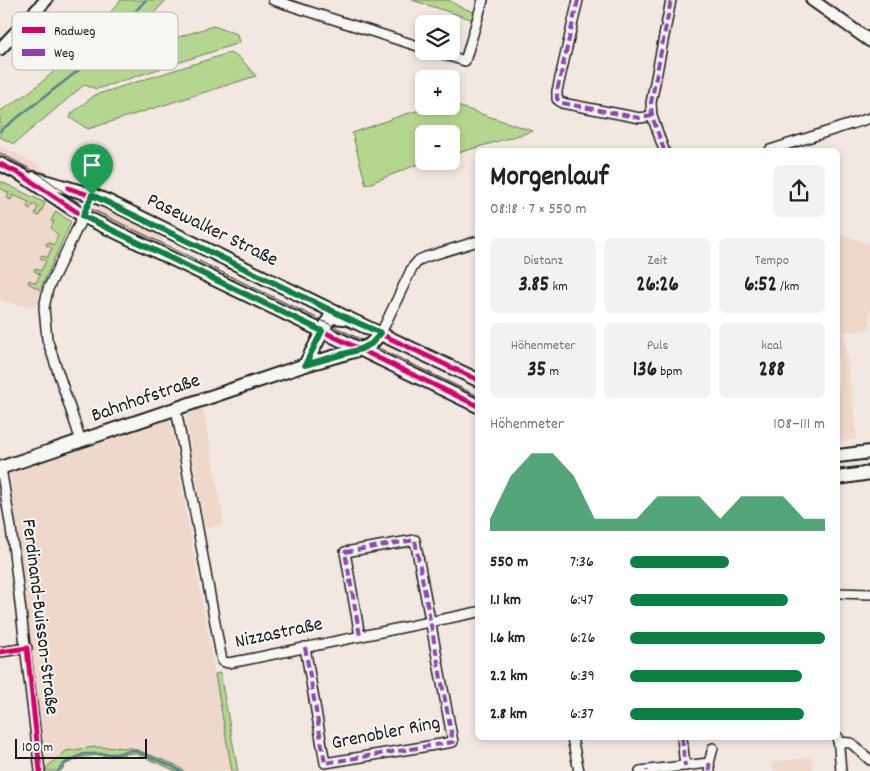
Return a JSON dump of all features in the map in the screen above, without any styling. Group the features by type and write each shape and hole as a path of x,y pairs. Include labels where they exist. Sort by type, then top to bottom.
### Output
{"main road":[{"name":"Pasewalker Straße","path":"0,164 22,175 83,216 475,405"},
{"name":"Pasewalker Straße","path":"22,175 92,195 475,379"},
{"path":"83,216 92,195"},
{"path":"198,270 208,250"},
{"path":"305,365 322,331 332,317 349,319"},
{"path":"361,349 371,344 381,333"},
{"name":"Bahnhofstraße","path":"0,468 305,365 361,349"},
{"path":"840,456 870,452"},
{"path":"840,478 870,472"}],"street":[{"path":"35,12 46,0"},
{"path":"274,0 415,45"},
{"path":"460,59 465,61 482,0"},
{"path":"578,0 557,99 562,103 640,118 652,116"},
{"path":"663,148 652,116 651,103 672,0"},
{"path":"812,0 826,4 870,41"},
{"path":"0,49 12,36"},
{"path":"776,148 870,118"},
{"path":"81,441 47,339 44,308 48,289 83,216"},
{"path":"381,333 412,268 420,260 475,242"},
{"name":"Nizzastraße","path":"176,409 220,659 226,663 475,613"},
{"name":"Ferdinand-Buisson-Straße","path":"0,468 11,528 40,771"},
{"path":"360,636 345,552 416,540 430,621"},
{"path":"840,593 870,594"},
{"name":"Grenobler Ring","path":"305,647 325,763 452,742 430,621"},
{"path":"0,652 26,648"},
{"path":"572,740 579,771"},
{"path":"682,740 685,766"},
{"path":"838,740 841,771"},
{"path":"840,740 852,743 870,760"},
{"path":"644,771 685,766 709,767 713,748"}],"shaded area":[{"path":"0,146 33,162 63,183 37,174 0,155"},
{"path":"0,181 45,203 71,222 43,282 37,306 18,305 0,300"},
{"path":"94,204 135,223 136,221 165,237 161,246 130,233 131,231 91,211"},
{"path":"840,234 870,244 870,329 844,332 857,439 840,441"},
{"path":"203,408 224,524 205,528 186,418 189,413"},
{"path":"170,419 232,771 184,771 176,765 132,748 66,751 46,768 10,474"},
{"path":"812,757 813,771 773,771 773,762"}],"green space":[{"path":"121,0 166,0 155,12 111,12"},
{"path":"412,0 449,0 458,6 476,13 474,20"},
{"path":"213,26 237,34 239,43 178,63 178,37"},
{"path":"229,53 239,57 256,76 88,129 70,118 72,113 95,95"},
{"path":"55,70 156,70 97,89 84,85 14,144 0,137 0,111 18,100"},
{"path":"460,107 533,131 460,152 460,125 415,125 415,165 366,185 352,133 415,112 415,115 460,115"},
{"path":"0,181 45,203 39,216 35,214 38,207 33,204 30,209 27,207 29,202 13,195 11,200 7,198 9,193 0,188"},
{"path":"56,211 71,222 40,290 28,283 29,280 36,283 40,274 34,271 35,268 41,271 46,261 40,258 42,255 47,258 52,248 46,245 48,242 54,245 58,235 51,228 54,222 51,221"},
{"path":"220,673 238,771 232,771 215,674"},
{"path":"95,747 132,748 176,765 184,771 176,771 134,753 84,757 66,764 61,771 46,771 46,768 66,751"}],"waterway":[{"path":"135,12 146,0"},
{"path":"0,131 79,70"},
{"path":"58,771 65,763 84,754 116,754 133,750 180,771"}],"tram line":[{"path":"0,153 41,175 87,207 475,395"},
{"path":"840,469 870,465"}],"marked path":[{"path":"578,0 557,91 557,99 562,103 640,118 652,116"},
{"path":"663,148 652,116 651,103 671,0"},
{"path":"305,647 325,763 453,742 415,540 345,552 360,636"},
{"path":"682,740 685,766"},
{"path":"709,763 710,771"}],"cycle path":[{"path":"0,164 22,175 83,216 310,325"},
{"path":"68,188 107,201 475,379"},
{"path":"322,331 475,405"},
{"path":"0,652 27,648 40,771"}],"route":[{"path":"92,195 381,333 371,344 361,349 305,365 322,331 83,216 92,195"}]}
